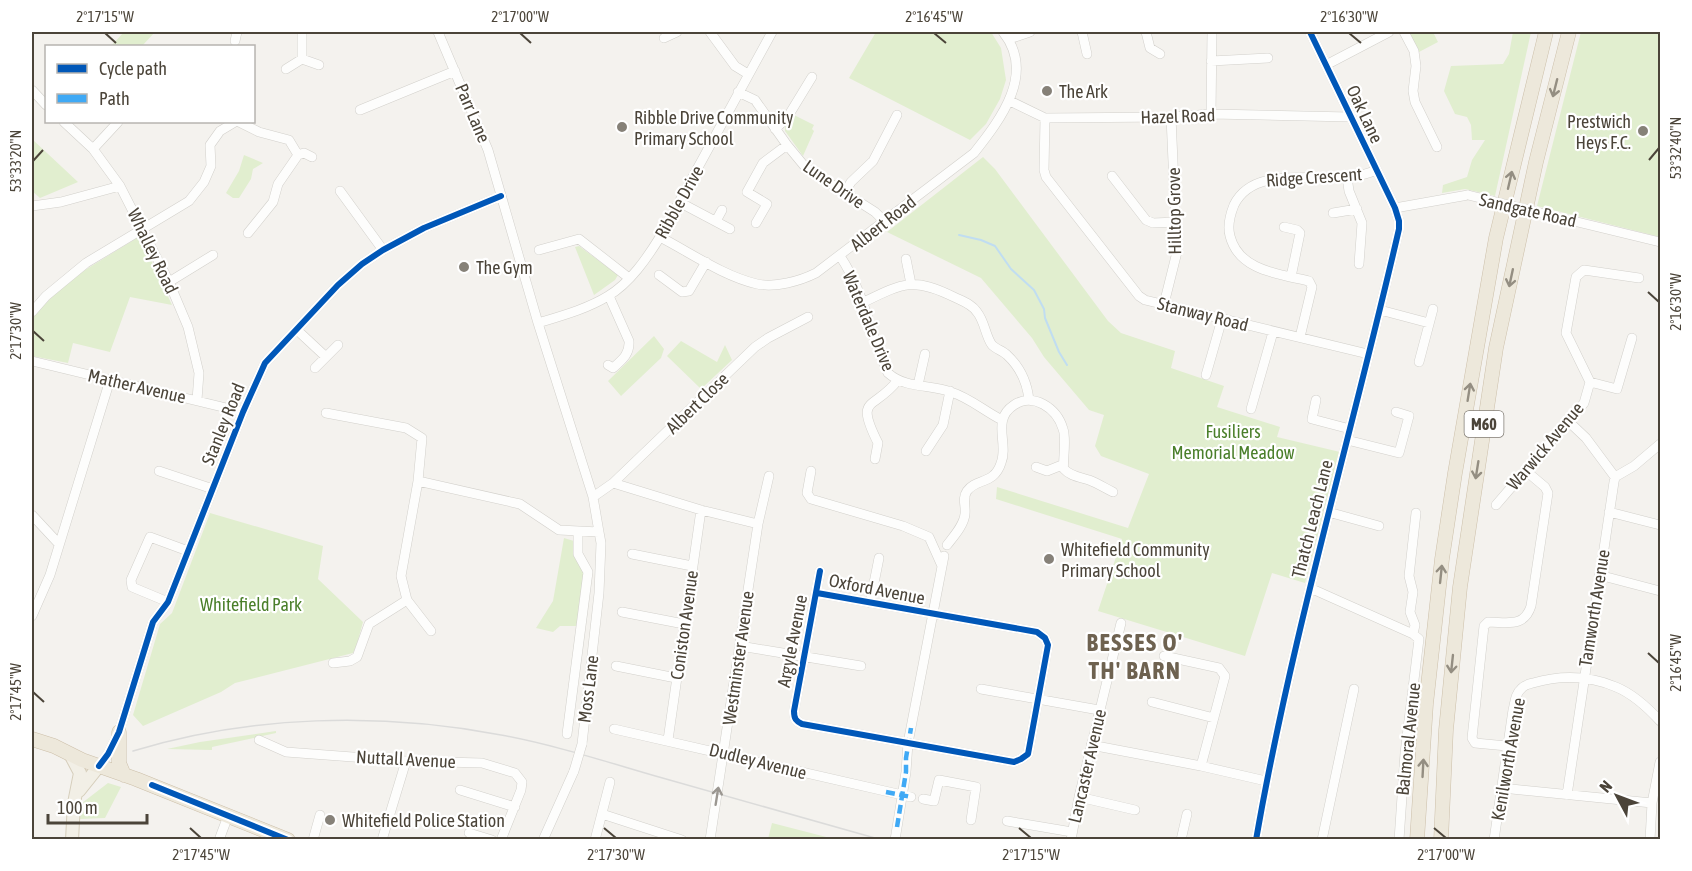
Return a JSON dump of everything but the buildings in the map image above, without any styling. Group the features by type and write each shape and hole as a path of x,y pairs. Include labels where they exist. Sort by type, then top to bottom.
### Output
{"highway":[{"name":"M60","path":"1419,835 1426,704 1442,559 1459,450 1496,238 1546,32"},
{"name":"M60","path":"1442,840 1446,730 1460,587 1496,348 1536,162 1569,32"},
{"path":"119,732 119,758 124,775"},
{"path":"32,739 288,840"}],"main road":[{"path":"70,754 80,773 72,840"},
{"path":"76,795 99,766"}],"street":[{"path":"302,32 302,59"},
{"path":"664,38 677,32"},
{"path":"710,32 735,66 748,74"},
{"name":"Ribble Drive","path":"538,323 579,310 609,296 629,278 660,237 772,32"},
{"path":"1006,35 1030,32"},
{"path":"1082,32 1087,54"},
{"path":"1146,32 1148,50 1160,54"},
{"path":"1211,114 1212,32"},
{"name":"Oak Lane","path":"1310,32 1395,208"},
{"path":"1326,65 1389,32"},
{"path":"1404,32 1414,51 1416,66 1413,92 1415,102 1437,147"},
{"name":"Parr Lane","path":"442,33 488,150 538,323"},
{"name":"Albert Road","path":"660,237 727,273 762,284 805,279 840,256 974,153 994,128 1010,101 1016,74 1014,57 1006,35"},
{"path":"1211,61 1268,58"},
{"path":"302,59 318,65"},
{"path":"286,69 302,59"},
{"path":"360,110 455,70"},
{"path":"775,129 787,118 812,77"},
{"path":"32,90 45,104"},
{"name":"Lune Drive","path":"738,92 755,100 787,146 806,168 875,212 885,222"},
{"name":"Hazel Road","path":"1010,101 1045,118 1170,117 1211,114 1350,117"},
{"path":"845,192 851,182 873,161 897,115"},
{"name":"Hilltop Grove","path":"1164,304 1177,252 1170,117"},
{"name":"Stanway Road","path":"1045,118 1044,170 1046,177 1139,296 1222,319 1368,354"},
{"name":"Whalley Road","path":"65,123 93,149 120,186 169,282 188,327 199,373 197,400"},
{"path":"93,149 117,123"},
{"path":"32,312 46,296 86,263 189,201 204,182 211,166 210,145 220,131 235,123"},
{"path":"239,123 259,132 289,140 298,155"},
{"path":"756,223 767,204 747,192 763,163 787,146"},
{"path":"248,233 273,202 278,184 298,155 304,153 312,157"},
{"name":"Ridge Crescent","path":"1300,337 1312,287 1309,281 1254,267 1237,252 1230,238 1228,225 1231,211 1238,198 1258,181 1362,176 1376,170"},
{"path":"1112,176 1146,220 1153,223 1177,222"},
{"path":"1347,177 1349,192 1362,223 1359,264"},
{"path":"32,206 61,202 120,186"},
{"path":"339,191 382,250"},
{"name":"Sandgate Road","path":"1395,208 1468,195 1660,242"},
{"name":"Stanley Road","path":"99,766 119,732 153,622 168,602 243,412 265,363 344,279 382,250 431,225 501,196"},
{"path":"679,202 730,229"},
{"name":"Thatch Leach Lane","path":"1256,840 1266,781 1310,588 1399,229 1395,208"},
{"path":"1333,213 1357,209"},
{"path":"716,221 722,210"},
{"path":"1284,227 1298,230 1300,233 1291,277"},
{"path":"539,250 579,238 629,278"},
{"path":"169,282 213,255"},
{"name":"Waterdale Drive","path":"840,256 864,302 888,373 898,380 950,391 965,397 1002,420"},
{"path":"659,274 682,292 689,291 706,262"},
{"path":"905,265 911,284"},
{"name":"Warwick Avenue","path":"1496,505 1584,403 1590,382 1566,333 1576,277 1584,270 1639,278"},
{"path":"864,302 893,288 911,284 927,285 968,304 977,311 985,324 988,338 993,346 1018,367 1027,384 1029,399"},
{"path":"608,365 613,368 626,355 629,348 629,341 609,296"},
{"path":"1419,362 1433,309"},
{"path":"1380,310 1429,323"},
{"name":"Albert Close","path":"592,497 614,483 756,347 808,317"},
{"path":"1206,375 1222,319"},
{"name":"Moss Lane","path":"538,323 592,497 601,543 599,593 582,744 574,771 543,840"},
{"path":"297,330 326,357"},
{"path":"1251,409 1274,332"},
{"path":"1590,382 1617,389 1632,338"},
{"path":"315,368 338,345"},
{"path":"918,385 925,354"},
{"name":"Mather Avenue","path":"32,361 243,412"},
{"path":"32,616 50,574 110,380"},
{"path":"878,454 878,443 868,422 866,410 869,403 891,389 898,380"},
{"path":"926,451 943,425 950,391"},
{"path":"947,545 961,525 965,514 964,500 967,491 974,485 989,480 1001,464 1002,420 1007,409 1017,402 1029,399 1048,407 1064,429 1066,446 1062,465 1065,470 1113,492"},
{"path":"1316,399 1312,419 1350,429"},
{"path":"1347,440 1400,453 1409,416 1396,412"},
{"path":"326,413 406,428 422,438 418,481 401,576 407,600 431,631"},
{"path":"1568,421 1586,438 1616,477 1634,466 1660,444"},
{"path":"1036,467 1047,471 1062,465"},
{"path":"159,471 213,489"},
{"path":"811,471 807,493 811,499 903,526 929,537 943,561 908,742 907,796 895,840"},
{"path":"1507,746 1473,741 1484,626 1488,621 1523,620 1528,615 1531,606 1548,493 1545,487 1527,471"},
{"name":"Westminster Avenue","path":"710,840 758,524 769,476"},
{"name":"Tamworth Avenue","path":"1567,795 1583,678 1616,477"},
{"path":"418,481 520,504 559,530 599,532"},
{"path":"614,483 701,510 758,524"},
{"name":"Coniston Avenue","path":"668,740 701,510"},
{"path":"1328,512 1379,526"},
{"path":"1609,512 1660,525"},
{"name":"Balmoral Avenue","path":"1399,840 1416,636 1410,612 1413,592 1408,576 1416,513"},
{"path":"32,515 59,544"},
{"path":"567,734 588,572 578,554 578,531"},
{"path":"168,602 132,587 131,580 150,537 188,551"},
{"path":"632,554 692,566"},
{"path":"870,603 879,558"},
{"name":"Argyle Avenue","path":"820,571 794,718 802,724 908,742"},
{"path":"1599,575 1660,591"},
{"path":"1310,588 1416,636"},
{"name":"Oxford Avenue","path":"817,593 1037,632 1044,636 1048,645 1037,699"},
{"path":"333,663 350,661 357,657 369,624 407,600"},
{"path":"622,612 684,624"},
{"name":"Lancaster Avenue","path":"1071,836 1121,623"},
{"path":"740,646 861,666"},
{"path":"1164,656 1219,668 1225,676 1201,766"},
{"path":"616,666 676,678"},
{"name":"Kenilworth Avenue","path":"1494,840 1516,697 1523,686 1561,678 1583,678 1618,688 1651,711 1660,721"},
{"path":"981,689 1100,710"},
{"path":"1322,840 1354,689"},
{"path":"908,742 1014,762 1028,754 1037,699"},
{"path":"1152,702 1214,718"},
{"name":"Dudley Avenue","path":"614,729 907,796"},
{"name":"Nuttall Avenue","path":"259,740 272,743 286,752 406,761 476,762 515,773 519,776 522,785 501,840"},
{"path":"1091,745 1266,781"},
{"path":"382,840 406,761"},
{"path":"1650,840 1652,803 1660,762"},
{"path":"923,799 934,801 939,780 976,787 970,820"},
{"path":"595,840 610,782"},
{"path":"1502,788 1652,803"},
{"name":"Nuttall Avenue","path":"463,793 515,807"},
{"path":"1079,797 1135,810"},
{"path":"602,814 682,840"},
{"path":"1181,840 1187,814"},
{"path":"313,840 320,815"},
{"path":"219,840 228,816"},
{"path":"1007,821 1071,836"},
{"path":"469,833 492,840"}],"green space":[{"path":"124,32 155,32 143,45 112,45"},
{"path":"876,32 991,32 1001,48 1006,80 1000,99 986,124 970,140 849,78"},
{"path":"1409,32 1433,32 1438,42 1419,52"},
{"path":"1513,32 1531,32 1495,196 1465,189 1442,193 1443,185 1467,177 1472,160 1485,140 1472,140 1471,125 1467,117 1455,114 1444,91 1451,66 1503,64 1509,54"},
{"path":"1581,32 1660,32 1660,237 1537,206"},
{"path":"792,114 814,125 812,129 814,131 803,156 785,131 785,125"},
{"path":"32,139 78,182 40,198 32,191"},
{"path":"244,155 263,163 253,169 251,179 239,198 233,198 226,193 239,171"},
{"name":"Fusiliers Memorial Meadow","path":"983,157 995,169 1108,321 1121,333 1175,351 1171,368 1224,386 1217,407 1280,427 1277,437 1340,452 1305,583 1272,573 1245,656 1098,611 1122,539 996,499 997,487 1128,528 1149,474 1101,456 1095,446 1104,415 1089,410 981,278 887,232"},
{"path":"140,236 172,305 130,297 110,352 73,343 68,363 32,356 32,317 57,292 85,270"},
{"path":"579,246 618,275 615,280 594,295 575,247"},
{"path":"654,336 664,349 661,358 621,396 608,381"},
{"path":"681,341 717,362 725,345 732,360 701,389 667,356"},
{"name":"Whitefield Park","path":"210,513 323,546 318,579 363,622 357,644 353,653 235,683 221,692 143,726 133,715 160,624 172,613"},
{"path":"564,538 574,541 585,574 579,626 560,626 553,632 536,628 553,601"},
{"path":"276,731 276,733 212,747 212,750 167,749 200,742"},
{"path":"108,783 121,787 105,818 80,819 82,803"},
{"path":"772,823 834,839 768,839"}],"waterway":[{"path":"959,235 995,246 1011,269 1034,290 1044,309 1045,318 1059,352 1067,365"}],"tram line":[{"path":"133,751 223,730 270,724 363,720 456,728 501,735 561,749 882,840"}],"marked path":[{"path":"897,827 911,728"},
{"path":"886,792 911,797"}],"cycle path":[{"path":"1256,840 1287,686 1399,229 1395,208 1310,32"},
{"path":"99,766 119,732 153,622 168,602 243,412 265,363 338,285 362,264 424,228 501,196"},
{"path":"817,593 1037,632 1045,638 1048,645 1028,754 1014,762 802,724 797,721 794,711 820,571"},
{"path":"152,785 288,840"}],"place":[{"name":"The Ark","path":"1047,91"},
{"name":"Ribble Drive Community Primary School","path":"622,127"},
{"name":"Prestwich Heys F.C.","path":"1643,131"},
{"name":"The Gym","path":"464,267"},
{"name":"Whitefield Community Primary School","path":"1049,559"},
{"name":"Whitefield Police Station","path":"330,820"}],"district":[{"name":"BESSES O' TH' BARN","path":"1135,656"}]}
